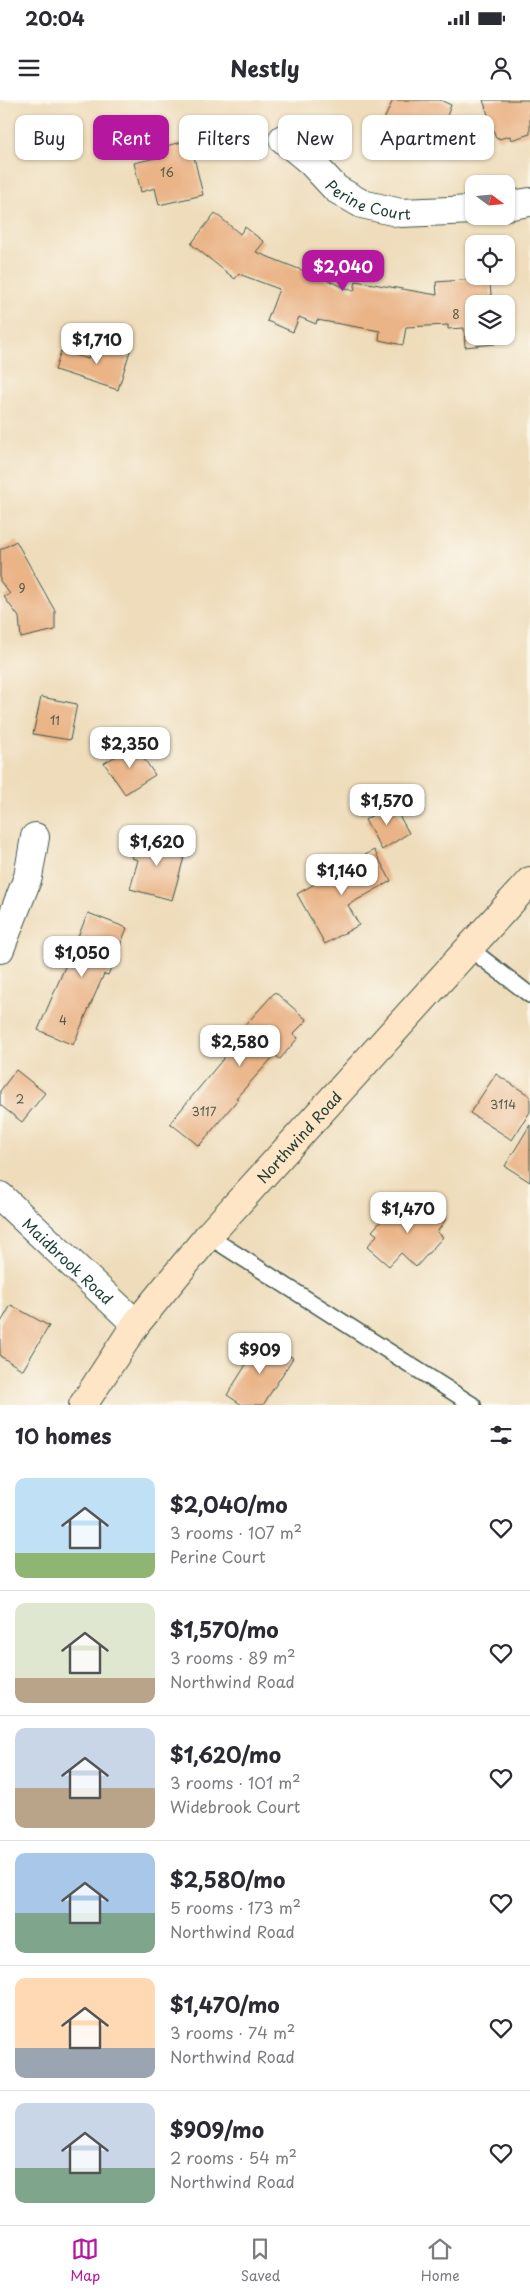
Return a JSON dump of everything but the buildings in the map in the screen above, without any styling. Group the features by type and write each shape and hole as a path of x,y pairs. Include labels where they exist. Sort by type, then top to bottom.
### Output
{"street":[{"name":"Perine Court","path":"309,160 336,189 362,204 401,213 465,210"},
{"path":"515,204 530,202"},
{"path":"0,949 28,877 35,837"},
{"name":"Northwind Road","path":"83,1405 136,1324 208,1236 530,880"},
{"name":"Maidbrook Road","path":"0,1196 136,1324"}],"lane":[{"path":"469,948 530,995"},
{"path":"208,1236 473,1405"}]}
